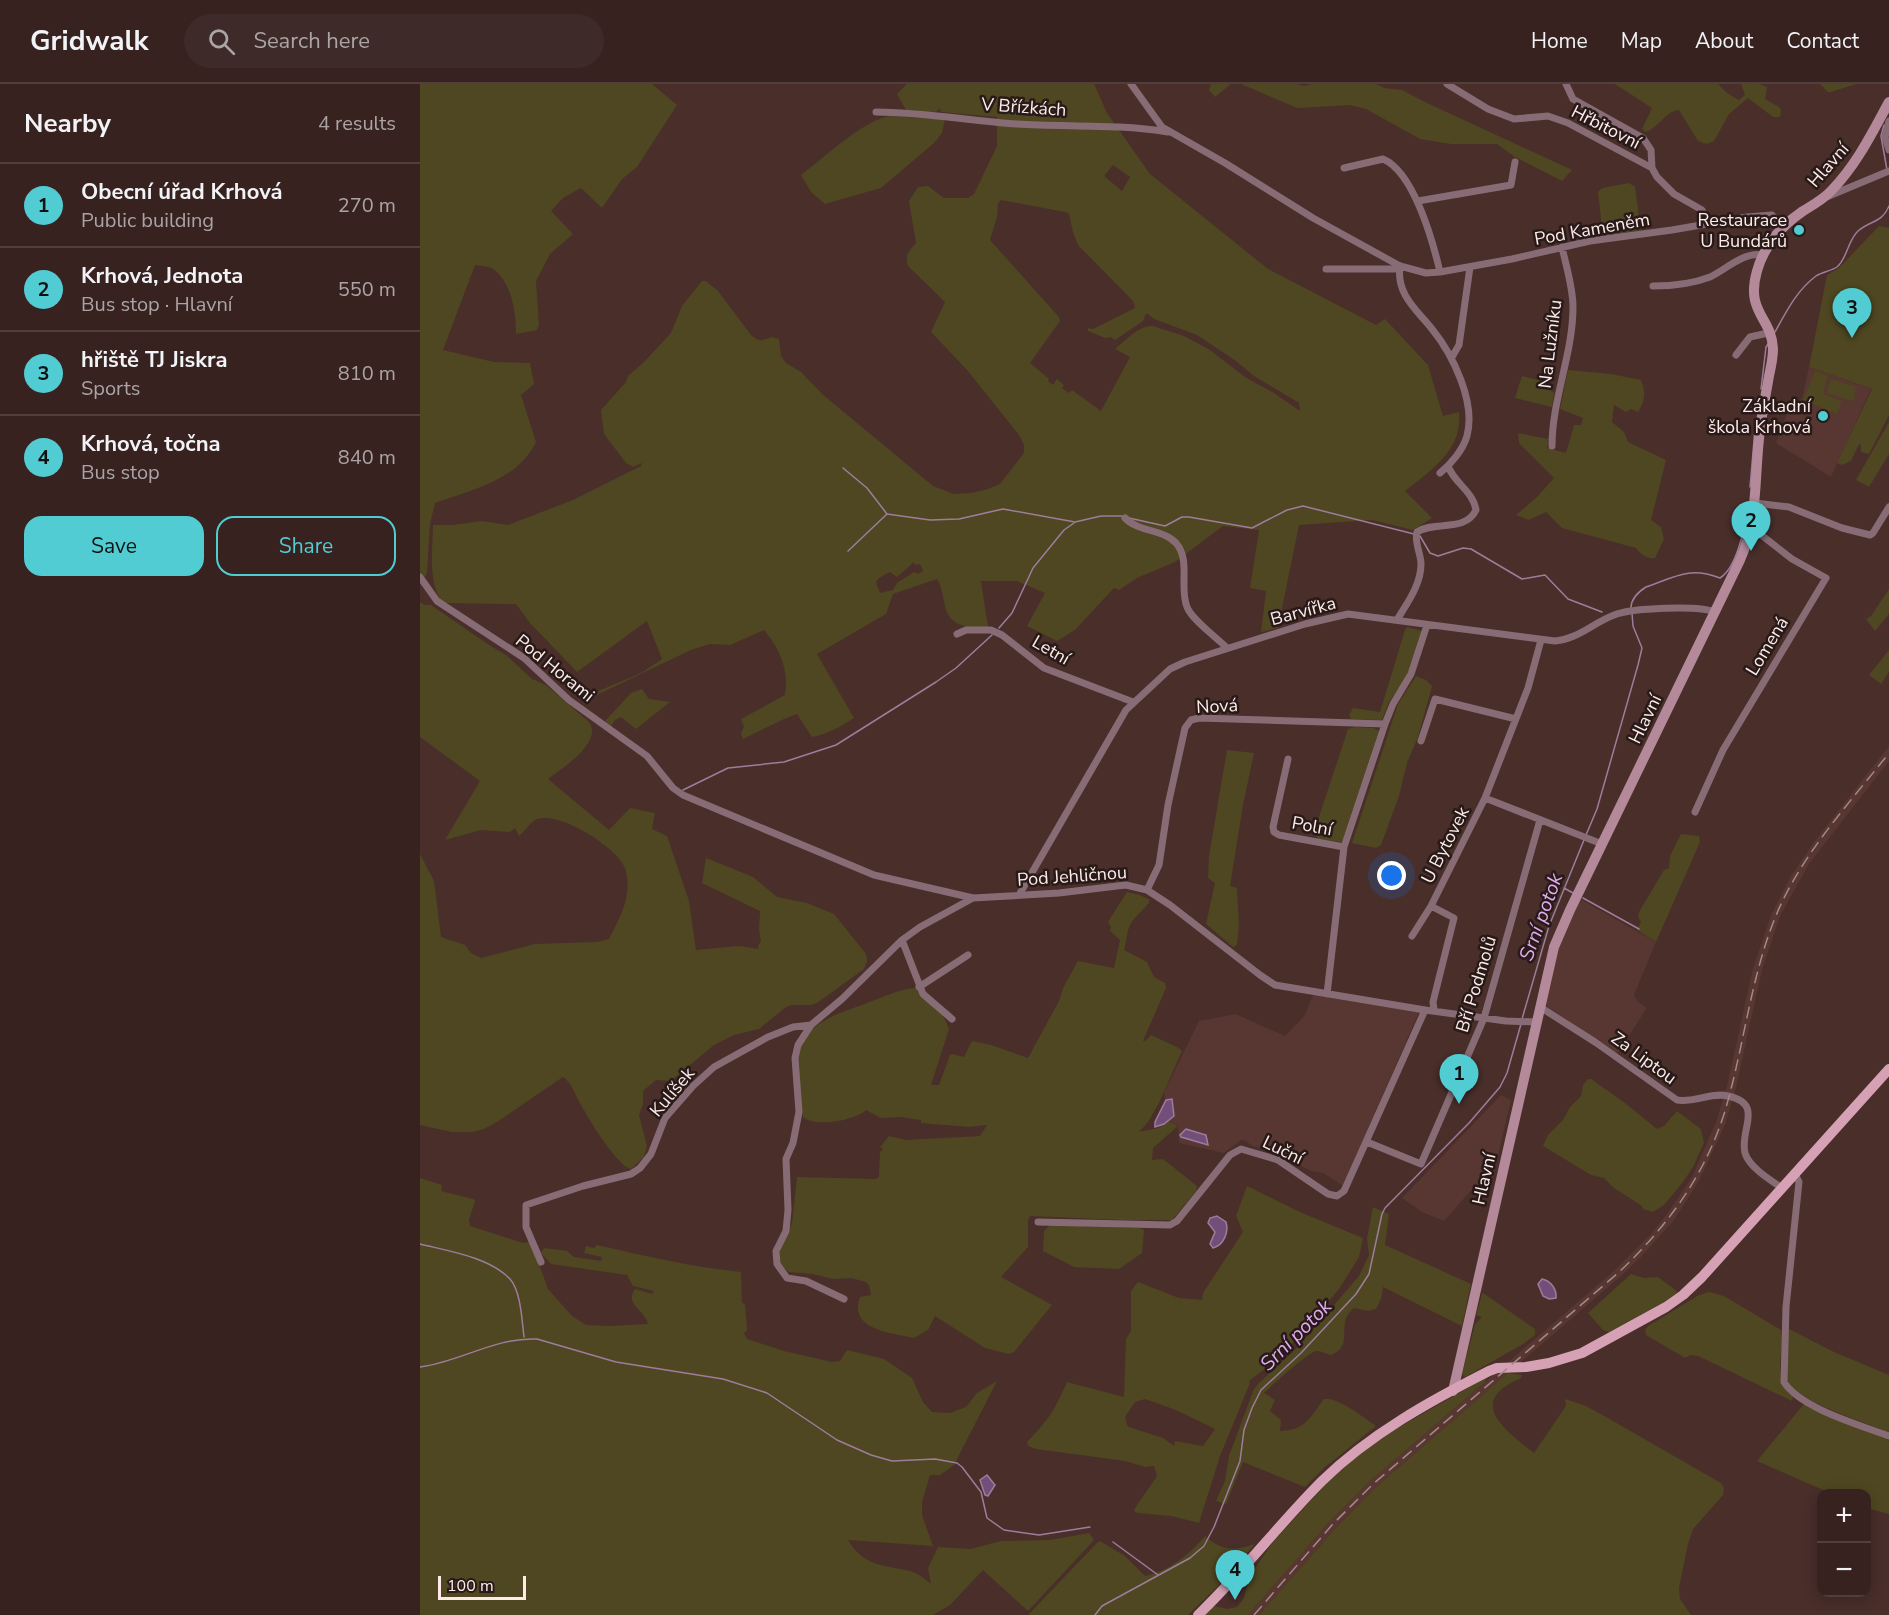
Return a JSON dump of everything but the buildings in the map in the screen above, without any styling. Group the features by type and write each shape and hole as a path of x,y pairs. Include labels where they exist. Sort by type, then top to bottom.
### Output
{"main road":[{"path":"1198,1615 1241,1572 1295,1509 1351,1455 1380,1433 1493,1369 1538,1365 1575,1356 1678,1299 1694,1285 1889,1069"}],"street":[{"name":"Pod Kameněm","path":"1131,84 1156,121 1170,132 1313,219 1400,266 1426,273 1470,267 1562,247 1770,215 1776,217 1784,228"},
{"name":"Hřbitovní","path":"1447,84 1488,109 1514,119 1548,116 1568,123 1652,168"},
{"path":"1566,84 1573,99 1643,138 1651,150 1652,168 1665,186 1702,210 1709,224"},
{"name":"Hlavní","path":"1453,1391 1536,1022 1557,939 1744,552 1751,527 1759,441 1773,357 1770,338 1753,297 1762,255 1768,244 1784,228 1802,212 1824,198 1856,161 1889,102"},
{"name":"V Břízkách","path":"876,112 956,116 1018,124 1112,127 1170,132"},
{"path":"1889,121 1885,137 1889,150"},
{"path":"1344,168 1373,160 1383,159 1390,162 1418,201 1436,251 1440,272"},
{"path":"1418,201 1511,185 1515,162"},
{"path":"1824,198 1886,172"},
{"name":"Na Lužníku","path":"1552,446 1552,429 1573,307 1562,247"},
{"path":"1653,286 1692,283 1710,277 1753,254 1762,255"},
{"name":"Pod Kameněm","path":"1326,269 1394,269 1400,266"},
{"path":"1400,266 1399,283 1405,298 1433,329 1452,357 1464,392 1469,422 1466,438 1448,466 1440,473"},
{"path":"1452,357 1459,345 1470,267"},
{"path":"1736,355 1748,338 1770,338"},
{"path":"1397,620 1418,582 1421,564 1417,532 1465,522 1476,510 1470,495 1452,475 1448,466"},
{"path":"1755,503 1789,507 1842,528 1870,535 1889,507"},
{"path":"1125,518 1130,523 1161,534 1176,543 1182,554 1185,600 1188,610 1226,647"},
{"name":"Lomená","path":"1695,812 1723,750 1826,578 1792,559 1751,527"},
{"name":"Pod Horami","path":"420,577 437,601 524,658 569,699 647,756"},
{"name":"Barvířka","path":"1019,895 1106,742 1133,702 1170,669 1185,662 1226,647 1348,614 1541,640 1565,640 1613,615 1630,611 1707,609 1715,612"},
{"path":"1344,847 1385,724 1393,704 1412,674 1427,625"},
{"name":"Letní","path":"957,634 978,629 991,630 1002,635 1044,668 1133,702"},
{"name":"U Bytovek","path":"1412,936 1431,906 1485,798 1528,688 1541,640"},
{"path":"1421,741 1435,699 1516,719"},
{"name":"Nová","path":"1147,890 1159,865 1185,728 1191,720 1199,718 1385,724"},
{"name":"Pod Jehličnou","path":"647,756 672,788 874,875 973,898 1059,893 1126,885 1147,890 1170,904 1275,985 1425,1010 1536,1022"},
{"name":"Polní","path":"1288,759 1273,827 1274,832 1279,835 1344,847 1327,994"},
{"path":"1485,798 1602,844"},
{"name":"Bří Podmolů","path":"1367,1142 1421,1164 1484,1018 1540,820"},
{"name":"Kulíšek","path":"844,1299 806,1281 787,1278 777,1264 776,1251 786,1231 789,1210 786,1159 794,1143 799,1112 795,1058 798,1045 811,1025 842,999 902,940 920,927 973,898"},
{"name":"U Bytovek","path":"1431,906 1454,918 1433,1002 1434,1010"},
{"path":"902,940 923,994 952,1019"},
{"path":"919,987 968,955"},
{"name":"Za Liptou","path":"1540,1007 1595,1041 1677,1100 1725,1095 1743,1103 1749,1114 1744,1141 1746,1156 1751,1163 1782,1188"},
{"name":"Luční","path":"1038,1222 1170,1225 1177,1221 1230,1155 1241,1149 1278,1160 1328,1194 1338,1196 1344,1191 1367,1142 1425,1010"},
{"name":"Kulíšek","path":"541,1262 526,1227 526,1205 583,1186 631,1174 640,1168 651,1154 665,1118 693,1086 714,1067 768,1037 793,1027 811,1025"},
{"path":"1795,1174 1799,1182 1786,1307 1784,1382 1801,1401 1889,1436"}],"shaded area":[{"path":"420,84 652,84 677,105 637,167 622,179 602,208 581,188 563,198 551,211 573,234 550,254 536,281 539,325 537,330 516,334 514,307 505,282 491,268 475,265 443,350 494,362 530,363 534,384 521,395 536,442 518,466 506,475 478,488 435,503 430,524 425,577 420,574"},
{"path":"907,84 1094,84 1107,113 1150,174 1268,269 1376,325 1385,319 1428,365 1443,416 1459,412 1459,425 1451,448 1435,467 1405,491 1432,518 1413,530 1372,520 1299,525 1278,628 1261,632 1266,591 1250,588 1259,530 1223,526 1175,562 1137,578 1119,590 1114,588 1075,630 1057,641 1027,626 1045,593 1017,581 981,581 988,627 965,628 951,619 937,579 893,594 886,614 817,654 854,718 834,730 812,737 797,714 743,739 741,733 744,727 741,719 785,695 786,677 782,660 764,630 730,645 710,644 691,650 584,701 582,698 641,673 662,659 647,621 577,672 530,623 516,604 443,603 438,595 433,575 433,525 482,521 508,525 573,500 641,466 642,463 633,467 626,463 604,434 601,410 626,382 628,376 671,333 682,306 702,281 706,281 718,291 751,335 761,340 772,337 779,339 781,356 786,363 801,372 822,394 933,486 954,494 988,489 1000,484 1024,453 1024,445 1019,435 967,370 931,332 945,302 908,266 907,259 909,251 916,243 909,201 918,187 928,186 944,198 968,198 974,194 997,146 997,117 941,112 940,108 936,112 906,110 897,94","holes":["1113,165 1130,177 1122,191 1104,176","1001,200 1069,214 1078,245 1133,301 1135,308 1093,329 1088,328 1088,331 1115,340 1143,321 1148,314 1154,319 1197,335 1254,376 1299,403 1300,411 1245,377 1210,350 1184,336 1153,326 1137,331 1115,349 1130,357 1101,411 1072,390 1069,393 1062,388 1064,385 1057,379 1053,385 1030,363 1060,321 1059,317 990,240 997,217 998,203","914,562 915,565 920,564 923,571 918,574 914,572 897,583 893,590 880,593 876,582 879,578 890,572 897,577"]},
{"path":"1211,84 1231,84 1215,97 1209,90"},
{"path":"1241,84 1304,86 1376,84 1384,88 1402,90 1572,170 1562,181 1515,157 1497,144 1451,144 1420,139 1366,109 1350,105 1297,108"},
{"path":"1615,84 1718,84 1739,100 1745,95 1741,84 1759,84 1767,87 1765,99 1779,107 1780,117 1773,117 1748,98 1729,114 1714,141 1707,144 1698,141 1679,110 1670,113 1646,132 1642,129 1652,108"},
{"path":"1820,84 1856,84 1828,92"},
{"path":"889,116 945,119 942,133 934,143 881,188 825,204 811,192 801,175 855,133"},
{"path":"1629,183 1635,187 1641,230 1603,236 1598,192 1602,188"},
{"path":"1879,226 1889,228 1889,415 1869,454 1861,452 1859,444 1851,461 1842,465 1837,463 1872,389 1809,367 1827,275 1839,268"},
{"name":"Základní škola Krhová","path":"1809,367 1871,389 1831,477 1776,443 1791,403 1802,399"},
{"path":"1568,370 1611,374 1641,380 1644,396 1638,412 1631,409 1626,412 1614,405 1612,422 1624,432 1628,442 1666,460 1651,520 1661,527 1664,539 1655,558 1647,557 1636,548 1562,528 1546,512 1529,520 1516,515 1554,478 1519,443 1518,433 1548,439 1547,448 1566,453 1574,425 1581,425 1583,418 1560,409"},
{"path":"1815,371 1828,376 1823,394 1842,401 1837,414 1803,400"},
{"path":"1522,376 1546,382 1546,387 1554,393 1552,407 1515,398"},
{"path":"1831,379 1856,387 1854,400 1826,393"},
{"path":"1889,422 1889,454 1869,487 1856,480"},
{"path":"1889,589 1889,614 1875,631 1866,619 1871,616"},
{"path":"420,602 431,605 506,655 532,679 546,685 589,722 592,730 591,738 586,746 571,762 548,779 609,830 630,808 655,813 652,829 667,836 689,901 696,950 739,946 759,949 761,941 760,911 702,883 706,858 753,877 777,897 807,903 834,914 866,954 867,961 864,969 817,1003 786,1007 759,1029 734,1035 714,1045 671,1081 656,1080 643,1091 643,1104 639,1115 647,1146 644,1157 631,1169 618,1160 603,1141 571,1086 563,1077 484,1129 472,1132 452,1132 420,1125 420,854 434,881 441,937 465,945 471,953 481,958 535,944 597,942 609,939 624,905 628,887 625,868 611,851 586,832 557,820 545,818 535,820 519,836 515,828 510,832 481,830 445,840 480,781 420,737"},
{"path":"1407,627 1422,631 1411,666 1389,702 1382,720 1351,719 1349,715 1353,708 1380,712"},
{"path":"1889,650 1889,672 1881,684 1869,675"},
{"path":"1416,676 1426,680 1432,686 1418,737 1407,763 1399,796 1381,845 1376,848 1352,843 1398,704"},
{"path":"642,689 649,699 670,702 636,729 621,717 611,726 605,721 631,693"},
{"path":"1374,728 1379,731 1342,842 1318,839 1314,832 1348,729"},
{"path":"1889,746 1889,761 1809,864 1780,916 1762,970 1736,1088 1725,1125 1699,1181 1674,1220 1621,1276 1375,1488 1336,1528 1259,1615 1248,1615 1329,1522 1369,1482 1615,1270 1652,1233 1667,1214 1692,1177 1716,1122 1727,1086 1753,968 1772,913 1791,876 1814,842"},
{"path":"1227,750 1254,753 1230,886 1237,888 1239,925 1237,945 1233,947 1206,924 1215,883 1208,878 1209,856"},
{"path":"1681,834 1699,836 1700,842 1656,942 1637,930 1641,922 1638,917 1639,912 1664,870 1669,868 1670,856"},
{"path":"1127,892 1150,900 1131,923 1124,950 1147,962 1154,977 1165,983 1166,988 1143,1041 1151,1035 1182,1051 1159,1103 1139,1132 1158,1128 1169,1121 1178,1126 1153,1148 1152,1160 1163,1159 1197,1186 1196,1191 1172,1220 1030,1216 1028,1247 1001,1277 1052,1305 1014,1352 1009,1354 985,1348 935,1316 928,1330 914,1338 884,1332 866,1323 860,1317 858,1308 860,1297 871,1295 866,1282 851,1278 833,1279 789,1272 780,1265 778,1253 792,1223 797,1177 876,1179 879,1177 880,1152 883,1149 880,1147 889,1136 906,1140 980,1136 987,1125 969,1127 921,1123 921,1120 900,1117 881,1118 866,1110 845,1120 816,1122 803,1117 797,1062 803,1040 810,1031 840,1013 895,992 915,988 943,1015 949,1029 931,1085 939,1085 950,1055 964,1057 972,1041 1028,1058 1078,961 1114,968 1120,940 1110,931 1111,927 1108,922"},
{"path":"1580,899 1656,942 1634,995 1638,1002 1647,1008 1617,1054 1545,1005 1560,942"},
{"path":"1313,995 1419,1012 1343,1186 1323,1173 1311,1171 1268,1150 1252,1146 1246,1141 1241,1140 1224,1153 1179,1143 1178,1125 1169,1121 1174,1116 1172,1099 1165,1099 1164,1092 1199,1021 1236,1014 1285,1036 1305,1015"},
{"path":"1588,1079 1625,1103 1657,1129 1664,1126 1677,1111 1701,1129 1704,1143 1693,1167 1664,1205 1653,1212 1643,1209 1604,1178 1591,1175 1543,1146 1548,1135 1581,1096 1583,1085"},
{"path":"1501,1095 1511,1100 1490,1191 1476,1185 1444,1221 1422,1212 1402,1198"},
{"path":"1172,1099 1174,1116 1164,1124 1155,1127 1155,1122 1166,1100"},
{"path":"1186,1129 1206,1135 1208,1145 1181,1137 1180,1135"},
{"path":"420,1178 442,1185 441,1191 473,1199 475,1201 469,1220 470,1226 523,1243 531,1242 548,1289 572,1316 586,1325 648,1324 633,1303 632,1295 635,1289 652,1294 654,1291 633,1286 627,1275 551,1264 541,1253 544,1248 567,1251 574,1257 601,1261 602,1257 584,1253 586,1246 594,1248 597,1245 687,1264 741,1272 742,1303 745,1304 747,1330 744,1333 747,1339 784,1351 832,1362 840,1361 847,1350 884,1359 912,1378 923,1402 932,1412 950,1413 966,1407 977,1393 997,1381 954,1465 940,1475 930,1475 922,1502 922,1515 933,1546 848,1540 854,1549 868,1560 913,1572 931,1584 928,1568 938,1547 970,1549 1001,1541 1050,1540 1089,1533 1094,1540 1028,1611 983,1570 950,1605 933,1615 420,1615"},
{"path":"1247,1186 1302,1213 1363,1238 1359,1257 1339,1289 1280,1357 1249,1381 1220,1456 1199,1523 1171,1516 1138,1513 1134,1511 1135,1508 1157,1476 1154,1466 1145,1467 1125,1461 1036,1449 1028,1446 1027,1442 1051,1414 1067,1382 1124,1397 1126,1339 1131,1331 1131,1291 1138,1282 1179,1298 1202,1300 1203,1293 1243,1232 1236,1216","holes":["1145,1399 1176,1410 1215,1429 1203,1446 1175,1441 1174,1446 1163,1438 1129,1427 1125,1417 1135,1402"]},
{"path":"1373,1207 1389,1214 1385,1245 1471,1284 1462,1326 1383,1287 1376,1309 1368,1311 1354,1308 1348,1314 1345,1320 1344,1340 1338,1351 1331,1355 1319,1351 1313,1352 1264,1393 1275,1400 1270,1411 1281,1420 1280,1431 1301,1426 1324,1399 1336,1401 1376,1426 1324,1468 1305,1487 1243,1462 1226,1504 1216,1501 1225,1481 1229,1456 1253,1391 1297,1348 1359,1276 1369,1255 1367,1238"},
{"path":"1217,1216 1226,1222 1227,1230 1223,1241 1213,1248 1210,1244 1215,1232 1208,1223 1210,1218"},
{"path":"1050,1225 1140,1228 1144,1230 1142,1253 1119,1269 1074,1267 1043,1251 1044,1231"},
{"path":"1631,1274 1644,1278 1658,1277 1678,1292 1609,1332 1603,1330 1588,1313"},
{"path":"1542,1279 1553,1286 1556,1298 1549,1299 1543,1296 1538,1284"},
{"path":"1709,1292 1724,1296 1781,1330 1782,1382 1793,1397 1792,1401 1698,1356 1690,1355 1685,1358 1646,1335 1645,1330 1648,1326 1699,1295"},
{"path":"1483,1293 1535,1329 1535,1335 1465,1377 1462,1374 1475,1324 1482,1317 1476,1315"},
{"path":"1789,1329 1834,1352 1889,1375 1889,1432 1817,1403 1793,1388 1786,1375"},
{"path":"1508,1373 1522,1375 1521,1378 1504,1387 1495,1397 1493,1406 1496,1416 1512,1435 1534,1453 1566,1406 1565,1399 1586,1406 1721,1483 1724,1488 1723,1495 1693,1529 1688,1544 1679,1588 1680,1599 1691,1615 1259,1615 1336,1528 1375,1488"},
{"path":"1487,1377 1485,1382 1369,1482 1329,1522 1248,1615 1205,1615 1214,1606 1227,1609 1237,1607 1244,1598 1251,1574 1273,1542 1327,1483 1354,1459 1382,1437"},
{"path":"1804,1404 1879,1434 1889,1441 1889,1514 1871,1509 1871,1489 1821,1489 1757,1461"},
{"path":"987,1475 995,1485 988,1496 985,1495 980,1480"},
{"path":"1205,1536 1217,1545 1228,1548 1241,1548 1255,1544 1218,1586 1188,1615 1028,1615 1100,1541 1125,1556 1145,1576 1154,1574 1178,1561"}],"waterway":[{"name":"Srní potok","path":"1884,125 1881,136 1887,170"},
{"name":"Srní potok","path":"1775,332 1803,288 1816,276 1837,267 1858,231 1883,216 1889,206"},
{"name":"Srní potok","path":"1761,389 1768,344"},
{"name":"Srní potok","path":"1750,487 1755,429"},
{"path":"843,468 867,488 887,514 930,520 959,519 1003,509 1075,522 1101,516 1122,516"},
{"name":"Srní potok","path":"1631,608 1634,599 1643,589 1682,574 1699,573 1720,578 1732,565 1736,555 1749,504"},
{"path":"1129,518 1165,526 1182,517 1189,517 1252,528 1287,510 1303,506 1414,534"},
{"path":"848,551 887,514"},
{"path":"999,628 1012,613 1033,568 1064,530 1074,523"},
{"path":"1420,536 1430,553 1438,556 1463,548 1471,549 1522,579 1545,575 1568,599 1602,612"},
{"name":"Srní potok","path":"1586,835 1597,809 1642,648 1633,626 1632,613"},
{"path":"683,790 728,768 784,762 836,745 956,668 992,635"},
{"name":"Srní potok","path":"1522,1019 1549,926 1584,840"},
{"path":"1564,888 1573,893"},
{"path":"1583,898 1639,929"},
{"name":"Srní potok","path":"1095,1615 1102,1606 1190,1558 1204,1546 1240,1461 1244,1430 1261,1390 1301,1353 1356,1294 1369,1274 1385,1208 1469,1123 1500,1087 1507,1073 1521,1024"},
{"path":"420,1244 480,1260 501,1271 510,1279 519,1299 524,1337"},
{"path":"420,1367 507,1342 537,1339 616,1362 723,1379 767,1393 837,1440 871,1455 892,1461 935,1459 957,1463 981,1492 987,1518 1004,1530 1039,1535 1090,1527"},
{"path":"1113,1542 1158,1575"}],"railway":[{"path":"1254,1615 1332,1525 1372,1485 1618,1273 1652,1238 1682,1200 1717,1135 1732,1087 1759,965 1785,895 1811,852 1889,753"}],"place":[{"name":"Restaurace U Bundárů","path":"1799,230"},
{"name":"hřiště TJ Jiskra","path":"1852,338"},
{"name":"Základní škola Krhová","path":"1823,416"},
{"name":"Krhová, Jednota","path":"1751,551"},
{"name":"Obecní úřad Krhová","path":"1459,1104"},
{"name":"Krhová, točna","path":"1235,1600"}]}
